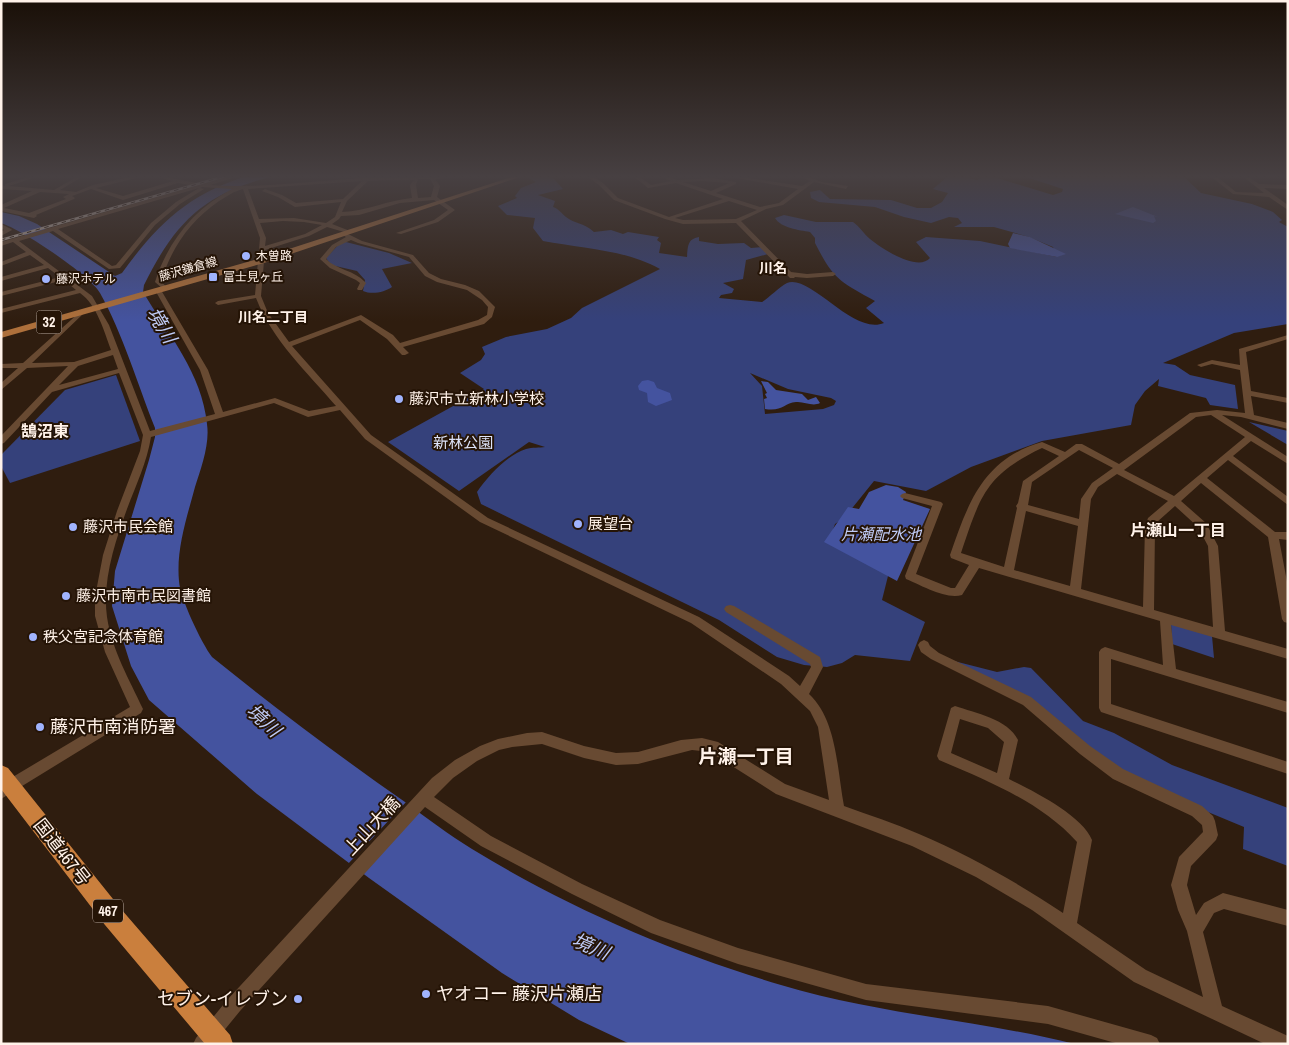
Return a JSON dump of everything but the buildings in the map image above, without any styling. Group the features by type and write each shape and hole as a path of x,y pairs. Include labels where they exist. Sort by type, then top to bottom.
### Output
{"highway":[{"name":"国道467号","path":"4,784 211,1040"}],"main road":[{"name":"藤沢鎌倉線","path":"1,335 347,235 376,224"}],"street":[{"path":"1,244 73,224"},
{"path":"54,229 111,268 118,267 155,224"},
{"path":"191,224 182,232 162,266 158,282 160,290 204,370 220,416"},
{"path":"259,224 263,238 258,296 265,313 287,345 368,437 476,515 695,620 785,680 814,707 824,727 837,809"},
{"path":"262,249 307,235 329,224 347,235 411,256 418,260 428,275 473,289 492,307 490,316 481,322 398,346"},
{"path":"399,233 427,224"},
{"path":"740,224 791,276 833,274"},
{"path":"1,226 9,230 1,234"},
{"path":"347,235 323,259 328,266 357,276 363,282 360,289"},
{"path":"4,784 137,709 117,667 101,616 102,587 105,569 144,451 147,435 122,370 113,352 98,308 82,290 14,240"},
{"path":"1,264 30,253"},
{"path":"1,279 49,266"},
{"path":"1,294 65,278"},
{"path":"1,312 82,290"},
{"path":"218,303 258,296"},
{"path":"1,388 82,313"},
{"path":"287,345 361,317 390,337 405,353"},
{"path":"1250,417 1242,351 1287,337 1288,346"},
{"path":"1,366 74,364 113,352"},
{"path":"1201,365 1212,362 1244,368"},
{"path":"2,439 74,364"},
{"path":"47,391 122,370"},
{"path":"1246,392 1288,401"},
{"path":"147,435 275,400 308,414 341,407"},
{"path":"1212,412 1288,460"},
{"path":"1075,592 1087,496 1096,485 1190,417 1212,412 1250,417 1288,426"},
{"path":"1148,612 1150,527 1156,515 1250,437"},
{"path":"1065,455 1042,445 1019,454 1001,466 986,481 975,500 955,555 976,563 1288,654"},
{"path":"1008,572 1028,481 1079,446 1174,500 1202,525 1213,546 1219,633"},
{"path":"1228,456 1288,502"},
{"path":"1202,478 1273,535 1288,536"},
{"path":"905,496 938,504 910,576 950,592 958,592 976,563"},
{"path":"1021,506 1083,524"},
{"path":"1273,535 1288,620"},
{"path":"730,609 816,661 817,667 802,694"},
{"path":"1165,617 1170,671"},
{"path":"924,645 935,656 1027,701 1085,750 1118,774 1203,816 1210,825 1211,835 1184,862 1179,885 1186,910 1196,931 1215,1011"},
{"path":"1288,708 1105,652 1105,708 1288,768"},
{"path":"1002,781 1011,740 992,724 956,712 944,756 1002,781 1074,826 1085,840 1068,926"},
{"name":"上山大橋","path":"211,1040 353,874 437,783 469,758 486,748 510,739 542,738 614,759 643,758 691,743 702,742 724,752 781,789 837,809 952,857 1037,905 1140,976 1285,1044"},
{"path":"421,800 486,841 577,889 657,927 738,956 866,992 1048,1015 1151,1044"},
{"path":"1196,931 1209,908 1223,901 1288,918"}],"green space":[{"name":"新林公園","path":"534,224 581,224 594,232 611,230 623,234 628,232 659,237 657,240 661,243 659,253 687,257 690,242 699,237 699,241 718,244 744,243 751,248 763,247 768,254 746,260 743,279 723,283 734,289 732,293 721,295 719,298 762,302 787,283 797,283 808,287 846,314 872,325 884,323 866,308 875,301 845,284 833,272 827,265 815,243 815,238 810,232 781,224 855,224 870,239 900,258 924,262 930,258 916,242 926,237 980,241 1057,257 1053,247 1029,237 994,227 954,227 960,224 1282,224 1288,227 1288,324 1234,333 1163,363 1175,365 1190,375 1235,385 1238,409 1210,405 1206,398 1158,386 1159,379 1145,391 1135,405 1131,425 1042,441 971,467 926,491 874,481 845,517 835,524 830,538 889,572 882,600 925,622 910,661 855,655 842,663 827,667 804,665 777,657 719,620 481,504 477,492 498,467 512,456 528,448 545,447 529,442 459,491 388,442 484,389 460,373 481,360 485,354 482,347 506,337 547,329 571,318 582,308 660,269 633,258 603,250 543,241 533,228","holes":["750,373 788,389 831,398 836,401 834,405 823,409 765,414 762,386"]},
{"path":"342,241 389,253 412,263 382,269 392,287 378,292 370,293 363,291 365,280 357,271 331,265 326,258"},
{"path":"116,375 140,441 10,483 1,466 1,455 65,390"},
{"path":"1249,422 1288,431 1288,445"},
{"path":"1171,623 1212,636 1214,658 1172,644"},
{"path":"950,660 997,672 1024,667 1031,668 1083,721 1114,733 1172,765 1288,808 1288,866 1243,849 1244,827 1131,780 1033,703"}],"water":[{"name":"境川","path":"3,224 37,224 115,276 122,273 135,255 162,225 184,224 168,243 156,262 144,285 143,292 191,371 204,405 208,432 206,448 183,533 178,569 180,589 187,609 212,657 259,695 463,844 546,891 584,910 701,959 817,995 1075,1044 630,1044 579,1020 502,973 369,878 257,794 149,700 131,666 112,606 115,571 149,460 155,437 155,428 123,342 100,293 94,285 70,265 23,234"},
{"path":"1013,233 1030,237 1066,254 1057,257 1010,248 1008,244"},
{"path":"642,381 654,382 657,388 670,393 672,400 656,406 648,402 647,393 639,390 638,386"},
{"path":"761,381 768,382 776,390 802,394 808,400 816,397 820,403 796,402 771,410 765,409 764,399 767,398 765,394 767,393"},
{"name":"片瀬配水池","path":"886,485 898,487 906,492 903,500 930,509 897,581 824,542 848,507 859,509 869,492"}],"pier":[{"path":"407,801 420,810 361,875 347,865"}],"railway":[{"path":"1,240 58,224"}],"place":[{"name":"木曽路","path":"246,256"},
{"name":"富士見ヶ丘","path":"213,277"},
{"name":"藤沢ホテル","path":"46,279"},
{"name":"藤沢市立新林小学校","path":"399,399"},
{"name":"展望台","path":"578,524"},
{"name":"藤沢市民会館","path":"73,527"},
{"name":"藤沢市南市民図書館","path":"66,596"},
{"name":"秩父宮記念体育館","path":"33,637"},
{"name":"藤沢市南消防署","path":"40,727"},
{"name":"ヤオコー 藤沢片瀬店","path":"426,994"},
{"name":"セブン-イレブン","path":"298,999"}],"district":[{"name":"川名","path":"773,268"},
{"name":"川名二丁目","path":"273,317"},
{"name":"鵠沼東","path":"45,431"},
{"name":"片瀬山一丁目","path":"1178,530"},
{"name":"片瀬一丁目","path":"746,756"}]}
